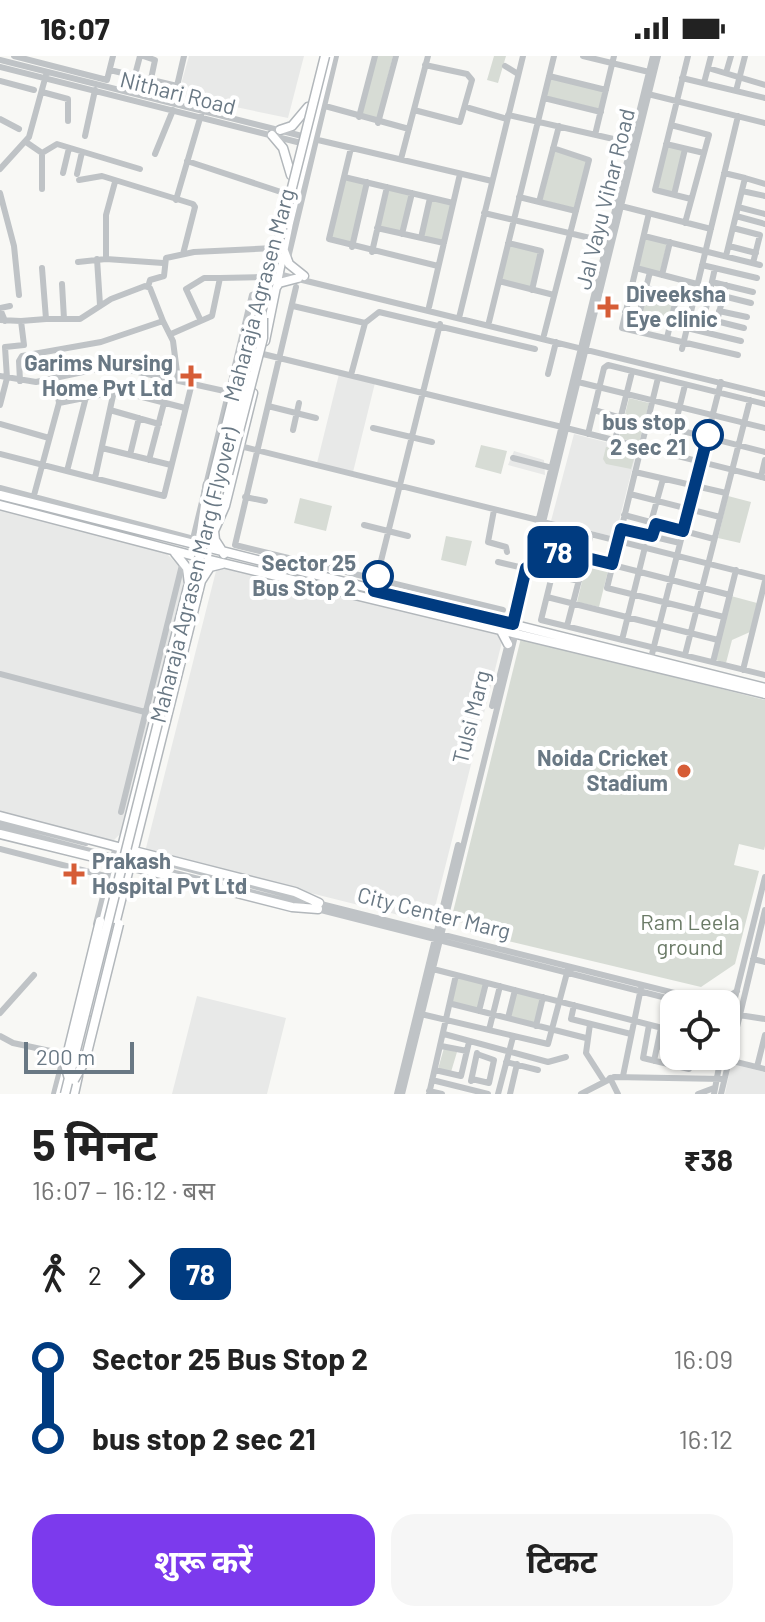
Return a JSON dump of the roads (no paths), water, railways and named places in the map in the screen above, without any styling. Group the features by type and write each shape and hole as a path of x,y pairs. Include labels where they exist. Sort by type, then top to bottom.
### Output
{"main road":[{"name":"Maharaja Agrasen Marg","path":"202,526 230,392 266,277 291,175 307,140 308,107 326,56"},
{"name":"Maharaja Agrasen Marg","path":"214,531 263,354 326,56"},
{"name":"Maharaja Agrasen Marg (Flyover)","path":"65,1094 263,318 326,56"},
{"name":"Maharaja Agrasen Marg (Flyover)","path":"71,1080 253,335 326,56"},
{"path":"291,175 276,133 292,126 308,107"},
{"path":"275,289 279,283 300,280 287,262 284,246"},
{"path":"71,1080 85,1061 126,883 136,860 161,741 263,338 263,318"},
{"path":"71,1080 65,1064 101,925 115,854 150,739 189,584 194,546 202,526 245,353 253,335"},
{"path":"0,495 33,500 171,545 194,546"},
{"path":"0,505 171,545 194,546 209,555 375,585 514,628 765,691"},
{"path":"214,531 215,540 226,558"},
{"path":"171,545 183,561 189,584"},
{"path":"202,578 210,567 226,558 499,627 514,628"},
{"path":"499,627 508,644"},
{"path":"150,739 161,741"},
{"path":"0,818 115,854"},
{"path":"0,834 82,854 115,854"},
{"path":"136,860 295,892 318,906"},
{"path":"136,860 292,907 318,906"},
{"path":"101,925 116,928"},
{"path":"65,1094 67,1054 101,925"},
{"path":"65,1094 116,928"}],"street":[{"path":"14,56 107,80 113,56"},
{"path":"141,96 145,56 155,60 144,77"},
{"path":"110,70 178,86 184,56"},
{"path":"307,140 325,106 336,56"},
{"path":"359,117 375,56"},
{"path":"378,123 396,56"},
{"path":"401,159 428,56"},
{"path":"459,316 523,56"},
{"path":"489,322 554,56"},
{"path":"583,56 614,60 649,72"},
{"name":"Jal Vayu Vihar Road","path":"583,349 631,143 655,56"},
{"name":"Jal Vayu Vihar Road","path":"583,349 655,56"},
{"path":"688,56 655,190 691,199"},
{"path":"704,83 711,56"},
{"path":"726,73 731,56"},
{"path":"736,91 745,56"},
{"path":"0,60 46,75 141,96 276,133 492,181"},
{"path":"595,135 614,60"},
{"path":"414,110 460,122 472,80 467,74 425,65"},
{"path":"505,66 518,74"},
{"name":"Nithari Road","path":"0,67 46,75 173,110 201,114"},
{"path":"708,68 765,85"},
{"path":"0,169 26,142 38,91 46,75"},
{"path":"549,76 606,90"},
{"path":"682,78 765,98"},
{"path":"0,81 68,99 68,121"},
{"path":"85,136 95,90"},
{"path":"646,93 765,123"},
{"path":"544,98 601,112"},
{"path":"325,106 409,129"},
{"path":"469,108 631,143"},
{"path":"155,154 173,110"},
{"path":"176,200 201,114"},
{"path":"682,345 738,116"},
{"path":"0,119 19,129"},
{"path":"671,125 709,135 685,223"},
{"path":"539,202 559,126"},
{"path":"26,142 42,153"},
{"path":"42,153 53,144 136,168 128,186"},
{"path":"666,144 704,153"},
{"path":"63,173 69,148"},
{"path":"351,148 328,236 332,241 352,247 438,266"},
{"path":"544,335 589,159 553,148"},
{"path":"674,195 685,149"},
{"path":"82,152 78,177 102,176 195,207 183,254"},
{"path":"42,153 42,189"},
{"path":"187,161 287,194"},
{"path":"724,173 765,184"},
{"path":"429,307 460,174"},
{"path":"344,177 453,203"},
{"path":"726,256 745,178"},
{"path":"106,259 105,221 115,182"},
{"path":"352,247 367,182"},
{"path":"372,252 387,187"},
{"path":"287,262 300,189"},
{"path":"742,191 765,196"},
{"path":"0,193 11,232 19,295"},
{"path":"402,234 412,193"},
{"path":"519,197 576,211"},
{"path":"421,238 430,198"},
{"path":"618,206 711,229"},
{"path":"738,207 765,214"},
{"path":"484,213 607,242"},
{"path":"649,213 625,312 624,329 667,338 682,345 738,355"},
{"path":"736,216 765,224"},
{"path":"377,228 444,243"},
{"path":"644,236 757,264 760,235 733,228"},
{"path":"0,233 11,232"},
{"path":"662,275 670,242"},
{"path":"508,243 541,251 532,290"},
{"path":"729,246 756,253"},
{"path":"178,380 171,334 148,287 150,280 164,276 163,263 166,258 183,254 274,248"},
{"path":"97,259 100,305"},
{"path":"78,262 106,259 163,263"},
{"path":"702,265 757,278"},
{"path":"42,268 43,314 46,319"},
{"path":"636,268 697,284"},
{"path":"701,331 715,268"},
{"path":"279,272 535,349"},
{"path":"639,315 650,272"},
{"path":"200,319 186,289 204,278 239,275 266,277"},
{"path":"171,334 213,314 220,278"},
{"path":"300,280 429,307 441,319"},
{"path":"300,280 234,542 237,547 375,585 503,610"},
{"path":"499,281 554,295"},
{"path":"712,282 753,292"},
{"path":"62,284 64,319"},
{"path":"717,321 726,285"},
{"path":"10,306 0,308 2,321 86,316 100,305 148,287"},
{"path":"646,288 693,299"},
{"path":"667,338 677,295"},
{"path":"723,296 751,303"},
{"path":"293,306 365,323 384,312 441,319 459,316 544,335 583,349"},
{"path":"719,311 747,317"},
{"path":"625,312 670,322"},
{"path":"459,316 765,392"},
{"path":"704,318 744,328"},
{"path":"375,585 441,319"},
{"path":"0,405 5,347 24,345 21,321"},
{"path":"20,381 19,361 22,356 101,342 163,321"},
{"path":"351,375 365,323"},
{"path":"687,328 741,341"},
{"path":"548,374 556,342"},
{"name":"Tulsi Marg","path":"540,521 552,468 578,382 583,349"},
{"name":"Tulsi Marg","path":"470,800 583,349"},
{"path":"263,354 763,478 765,460"},
{"path":"4,377 20,381 55,378 111,366 252,397"},
{"path":"588,434 605,366 765,404"},
{"path":"615,440 632,372"},
{"path":"33,500 59,403 55,378"},
{"path":"658,378 607,588 724,617"},
{"path":"650,662 721,381"},
{"path":"578,382 765,428"},
{"path":"0,454 164,496 192,383"},
{"path":"668,454 685,385"},
{"path":"59,403 114,391 185,408"},
{"path":"95,478 114,391"},
{"path":"0,488 194,546 230,392"},
{"path":"67,471 86,397"},
{"path":"685,655 750,400"},
{"path":"149,460 164,403"},
{"path":"293,430 299,403"},
{"path":"268,406 316,418"},
{"path":"110,410 159,424"},
{"path":"594,410 621,418"},
{"path":"130,455 139,418"},
{"path":"647,422 765,452"},
{"path":"0,424 49,438"},
{"path":"373,428 432,442"},
{"path":"240,446 765,579 743,670"},
{"path":"102,448 171,465"},
{"path":"513,458 552,468"},
{"path":"635,472 726,493"},
{"path":"622,640 639,571 652,536 656,501 663,479"},
{"path":"630,494 720,517"},
{"path":"245,497 265,501"},
{"path":"494,510 488,542 508,548 507,552"},
{"path":"624,515 714,539"},
{"path":"364,525 408,536"},
{"path":"564,527 541,620 765,675"},
{"path":"621,529 680,543"},
{"path":"567,626 591,534"},
{"path":"558,551 730,595"},
{"path":"121,812 143,711 183,561"},
{"path":"498,562 579,581"},
{"path":"713,662 736,570"},
{"path":"547,597 718,640"},
{"name":"Tulsi Marg","path":"400,1094 514,628"},
{"path":"0,676 143,711"},
{"path":"0,827 115,854"},
{"path":"0,849 111,878 67,1054 13,1043 0,1036"},
{"path":"76,869 82,854"},
{"path":"737,990 765,877"},
{"name":"City Center Marg","path":"318,906 660,992"},
{"path":"740,995 765,911"},
{"path":"432,949 425,933 442,920 455,937"},
{"name":"Tulsi Marg","path":"400,1094 432,949 438,936"},
{"name":"City Center Marg","path":"438,936 455,937 568,969"},
{"path":"753,959 765,962"},
{"path":"433,969 636,1019 660,1028"},
{"path":"421,1014 546,1044 553,1030 568,969"},
{"path":"0,1013 34,975"},
{"path":"442,1094 429,1093 452,1004 456,975"},
{"path":"479,1011 486,983"},
{"path":"489,1030 500,986"},
{"path":"623,1076 641,988"},
{"name":"City Center Marg","path":"641,988 660,994"},
{"path":"508,1018 515,990"},
{"path":"536,1026 543,997"},
{"path":"452,1004 586,1038"},
{"path":"567,1033 574,1005"},
{"path":"740,1013 765,1019"},
{"path":"571,1019 631,1034"},
{"path":"590,1024 586,1053 618,1094"},
{"path":"649,1025 642,1056 660,1062"},
{"path":"444,1034 548,1062 566,1057"},
{"path":"654,1061 660,1034"},
{"path":"740,1062 761,1068 765,1035"},
{"path":"472,1079 489,1083 499,1090 513,1037"},
{"path":"457,1090 469,1042"},
{"path":"469,1089 479,1044"},
{"path":"441,1046 467,1051"},
{"path":"489,1083 498,1049"},
{"path":"477,1054 494,1060"},
{"path":"506,1062 538,1070"},
{"path":"510,1094 517,1064"},
{"path":"435,1070 461,1076"},
{"path":"698,1094 714,1091 721,1070"},
{"path":"581,1094 607,1079 623,1076 719,1079"},
{"path":"719,1079 721,1094"},
{"path":"432,1080 457,1090 469,1089 488,1094"}],"place":[{"name":"Diveeksha Eye clinic","path":"608,307"},
{"name":"Garims Nursing Home Pvt Ltd","path":"191,376"},
{"name":"bus stop 2 sec 21","path":"708,435"},
{"name":"Sector 25 Bus Stop 2","path":"378,576"},
{"name":"Noida Cricket Stadium","path":"684,771"},
{"name":"Prakash Hospital Pvt Ltd","path":"74,874"}],"park label":[{"name":"Ram Leela ground","path":"690,934"}]}
